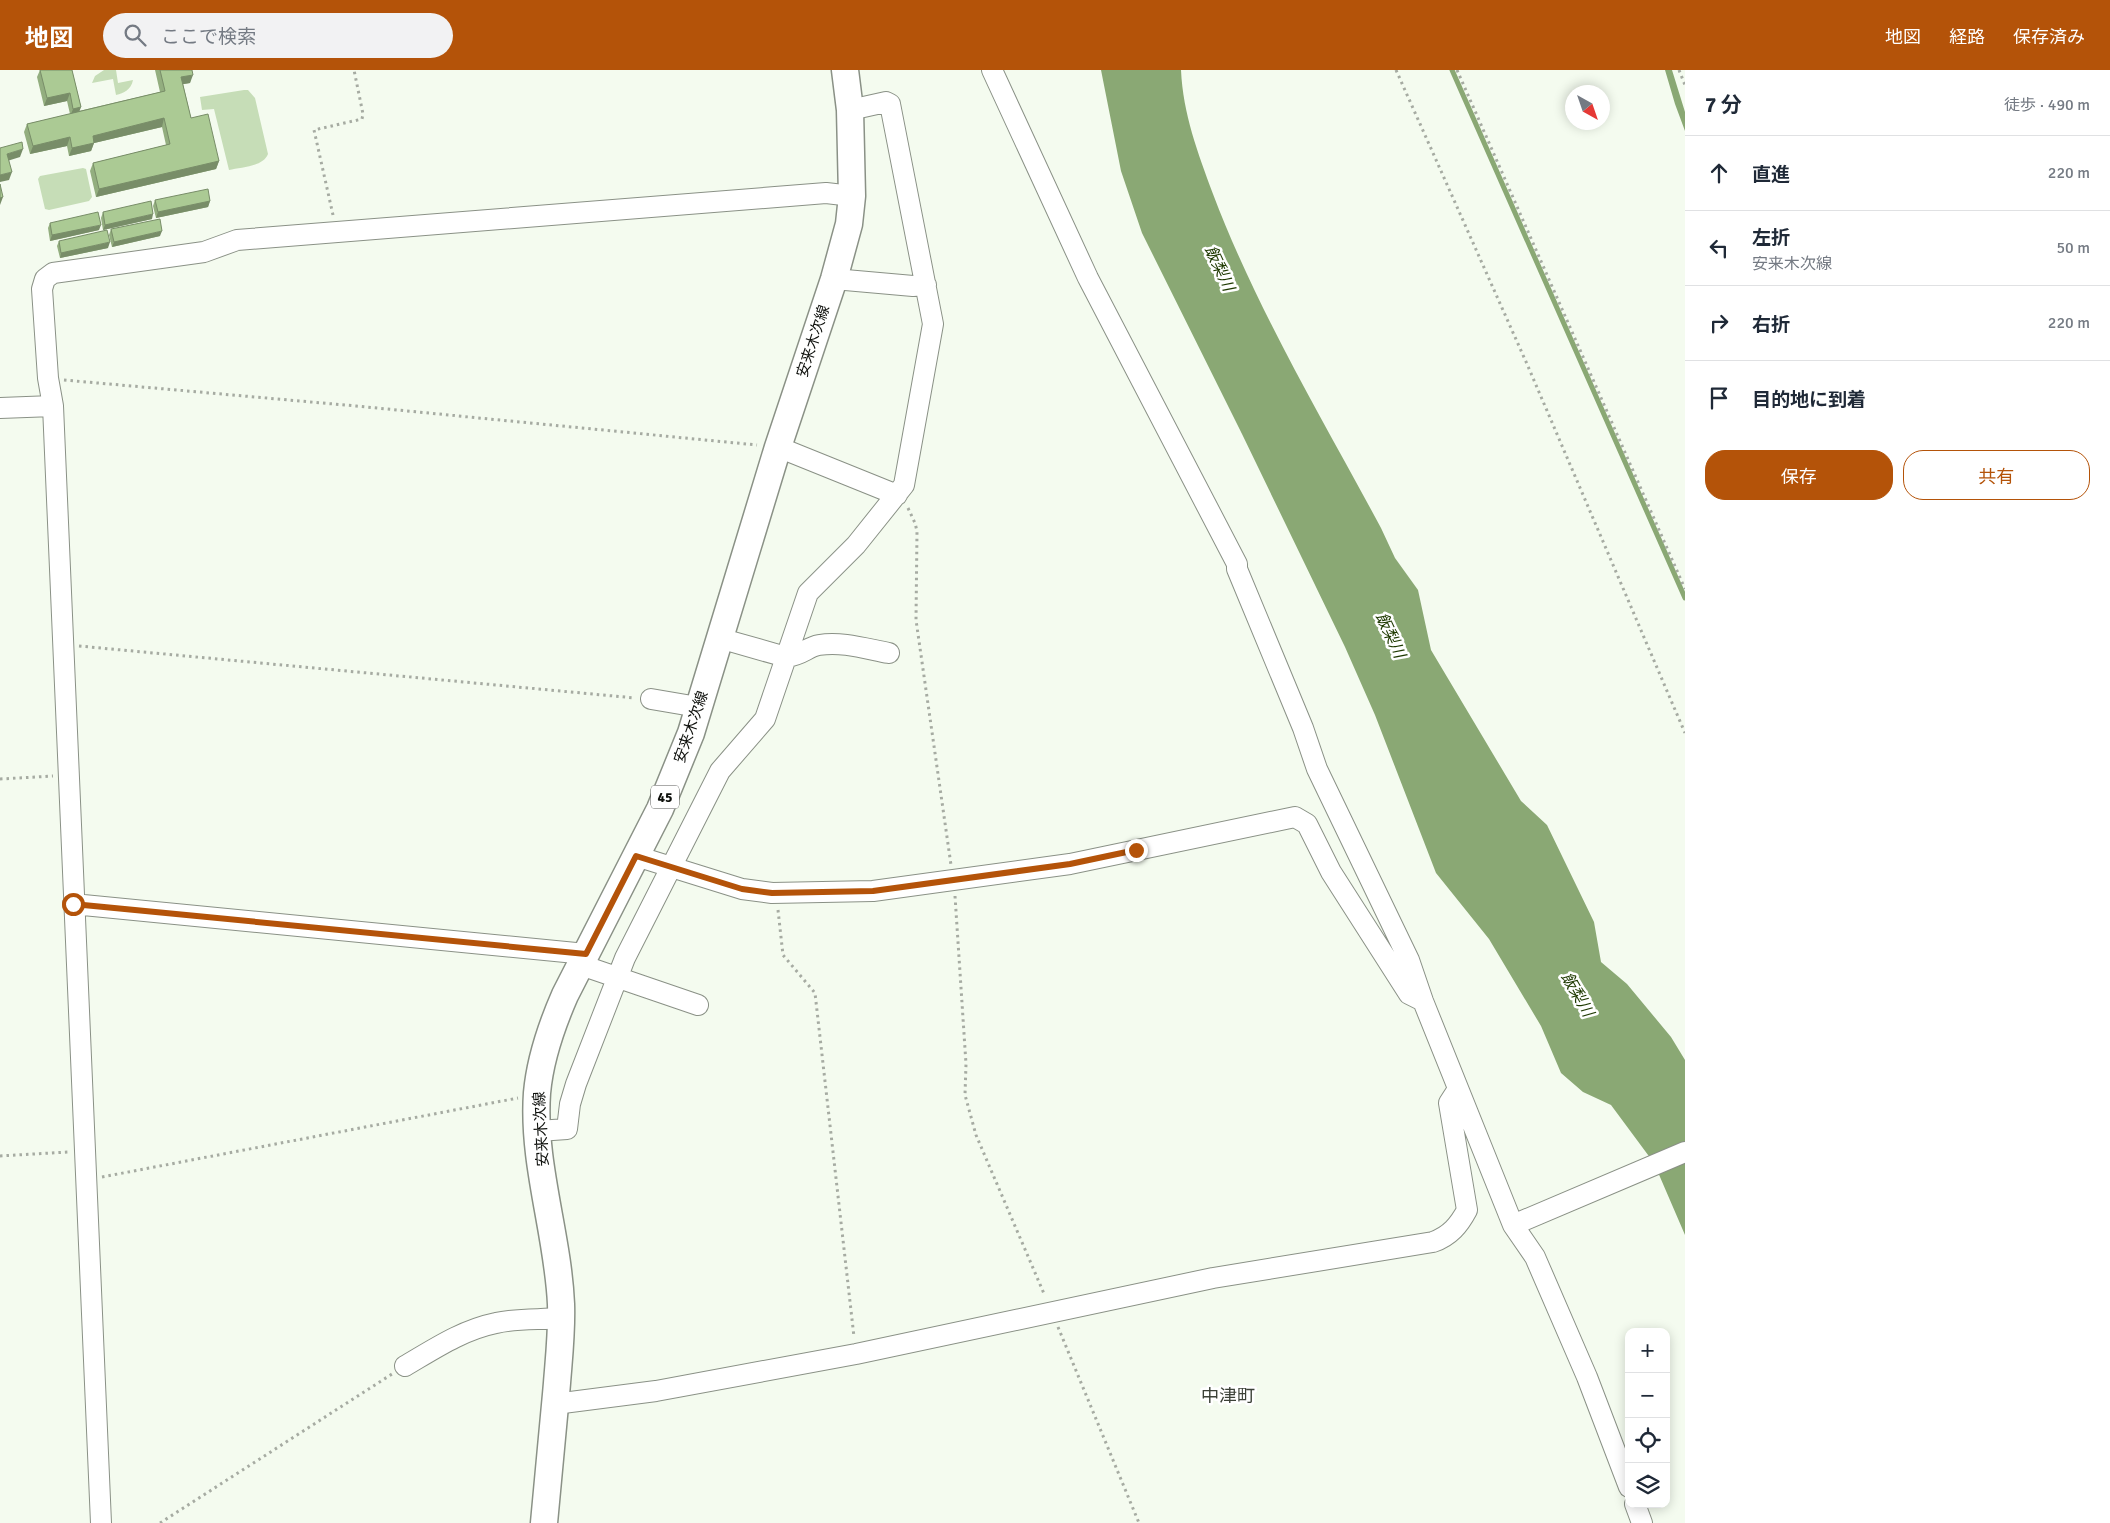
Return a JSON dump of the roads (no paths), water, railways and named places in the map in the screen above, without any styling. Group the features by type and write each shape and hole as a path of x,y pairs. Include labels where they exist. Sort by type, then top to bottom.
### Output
{"main road":[{"name":"安来木次線","path":"544,1523 561,1318 557,1260 538,1131 537,1095 540,1072 552,1024 660,809 691,733 778,447 834,279 849,224 852,196 850,110 845,70"}],"street":[{"path":"992,70 1088,278 1238,564 1237,568 1303,728 1317,769 1409,960 1458,1089 1520,1221 1587,1377 1625,1477"},
{"path":"538,1131 567,1129 570,1104 576,1084 635,939 720,770 765,718 810,589 856,545 904,485 933,331 926,285 890,104 886,102 850,110"},
{"path":"101,1523 53,406 48,378 42,289 45,279 53,273 204,252 237,240 334,234 826,193 852,196"},
{"path":"834,279 913,286 926,285"},
{"path":"0,408 53,406"},
{"path":"778,447 897,495"},
{"path":"719,638 786,657 797,656 818,645 839,644 889,653"},
{"path":"651,699 698,707"},
{"path":"636,856 742,889 772,893 873,891 1070,864 1295,817 1307,824 1332,872 1409,994 1423,1000"},
{"path":"73,904 584,959 618,977 698,1005"},
{"path":"555,1404 656,1391 856,1354 1213,1278 1433,1242 1444,1238 1458,1224 1467,1210 1449,1103 1458,1089"},
{"path":"1520,1221 1685,1152"},
{"path":"405,1366 453,1338 488,1324 561,1318"},
{"path":"1636,1508 1642,1523"}],"water":[{"name":"飯梨川","path":"1101,70 1181,70 1182,86 1192,133 1230,237 1291,363 1381,528 1395,558 1418,590 1431,650 1521,801 1547,825 1594,922 1601,962 1627,984 1671,1037 1685,1060 1685,1145 1651,1159 1611,1105 1583,1092 1561,1073 1541,1026 1489,939 1436,873 1375,715 1345,647 1142,233 1121,171"},
{"path":"1665,70 1672,70 1685,112 1685,131 1675,104"},
{"path":"1685,1158 1685,1235 1657,1170"}],"waterway":[{"path":"1452,70 1685,598"}],"district":[{"name":"中津町","path":"1228,1396"}]}
